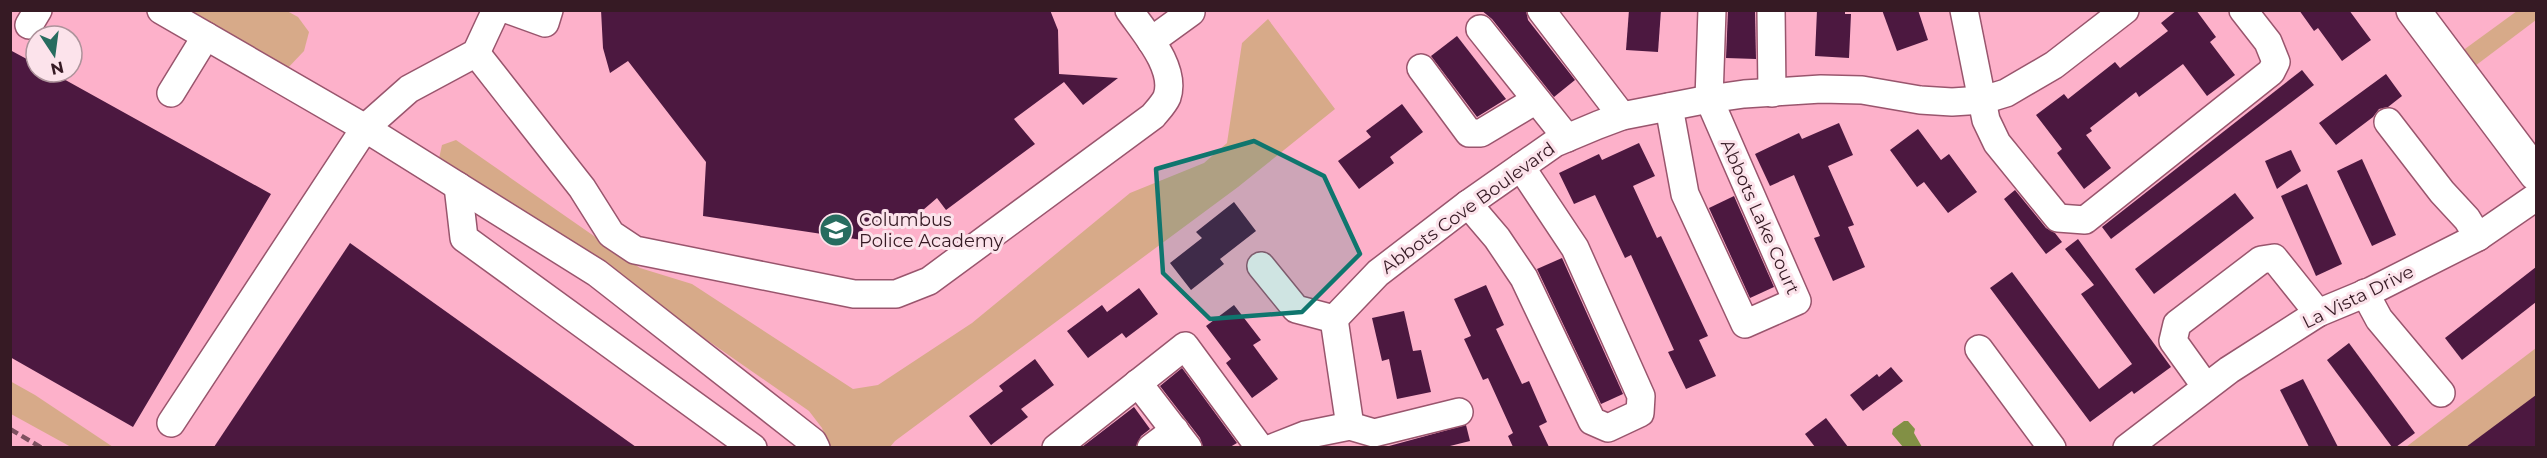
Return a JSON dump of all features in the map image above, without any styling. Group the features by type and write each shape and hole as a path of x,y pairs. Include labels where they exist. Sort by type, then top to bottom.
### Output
{"main road":[{"path":"2413,10 2536,174"}],"street":[{"path":"161,10 365,128 597,273 813,442 816,447"},
{"path":"171,423 365,128 409,90 476,53 496,10"},
{"path":"508,10 545,23 549,10"},
{"path":"476,53 582,188 611,234 635,250 854,294 896,294 929,281 1153,116 1167,97 1167,70 1151,41 1129,10"},
{"path":"1151,41 1191,12 1190,10"},
{"path":"1541,10 1622,116"},
{"path":"1709,99 1712,10"},
{"path":"1771,10 1772,93"},
{"path":"1964,10 1986,120 1997,143 2058,218 2085,220 2271,72 2276,62 2268,42 2243,10"},
{"name":"Abbots Cove Boulevard","path":"1334,319 1378,273 1468,204 1555,143 1622,116 1709,99 1821,89 1862,90 1920,100 1952,102 1983,100 2006,93 2054,65 2125,10"},
{"path":"1480,28 1567,138"},
{"path":"171,93 206,36"},
{"path":"1420,68 1469,133 1481,133 1536,100"},
{"name":"Abbots Lake Court","path":"1669,107 1685,194 1745,324 1797,302 1709,99"},
{"path":"2388,122 2442,192 2467,219 2478,237"},
{"path":"1468,204 1497,238 1524,278 1592,421 1608,428 1640,413 1641,396 1575,248 1521,167"},
{"path":"458,186 464,238 753,447"},
{"name":"La Vista Drive","path":"2127,447 2206,387 2318,313 2365,293 2478,237 2536,197"},
{"path":"2206,387 2173,341 2176,324 2262,260 2274,258 2318,313"},
{"path":"1261,266 1296,309 1334,319 1350,426"},
{"path":"2365,293 2379,319 2441,393"},
{"path":"1056,447 1185,346 1260,447"},
{"path":"1979,349 2052,447"},
{"path":"1138,383 1181,439 1151,447"},
{"path":"1272,447 1305,435 1350,426 1374,433 1459,412"}],"highlighted area":[{"path":"1254,141 1324,176 1360,254 1302,312 1210,319 1163,273 1156,169"}],"shaded area":[{"path":"186,11 287,11 298,17 309,32 304,51 285,71"},
{"path":"2517,11 2536,11 2536,20 2471,69 2458,54"},
{"path":"1268,19 1335,109 1238,187 895,441 890,447 829,447 822,428 809,411 562,239 438,163 442,145 456,140 640,268 692,284 853,389 878,385 972,323 1130,193 1204,163 1227,143 1242,43"},
{"path":"2536,348 2536,447 2406,447"},
{"path":"10,381 113,447 71,447 11,414"},
{"path":"1904,421 1908,421 1915,429 1914,433 1922,447 1903,447 1892,434 1893,429"}],"building":[{"path":"601,10 1050,10 1058,30 1059,74 1118,78 1083,105 1064,82 1014,119 1035,144 946,210 937,198 901,229 863,223 862,240 703,216 706,162 628,61 610,73 603,48"},
{"path":"1481,10 1526,10 1528,20 1575,80 1554,97 1492,19"},
{"path":"1629,10 1661,10 1658,52 1626,50"},
{"path":"1728,10 1755,10 1756,59 1726,58"},
{"path":"1817,10 1845,10 1845,14 1851,14 1849,58 1815,56"},
{"path":"1882,10 1918,10 1928,40 1897,51"},
{"path":"2177,10 2196,10 2216,37 2210,42 2235,75 2207,96 2183,64 2139,97 2136,92 2090,128 2092,131 2086,135 2111,168 2084,189 2057,153 2062,149 2036,115 2064,94 2068,99 2115,62 2120,68 2168,31 2161,23"},
{"path":"2299,10 2349,10 2371,40 2342,61 2318,28 2314,31"},
{"path":"1457,36 1506,99 1477,117 1431,56"},
{"path":"10,50 24,58 24,84 73,84 271,194 133,427 10,357"},
{"path":"2302,70 2314,85 2111,239 2102,227"},
{"path":"2386,74 2402,96 2388,107 2379,109 2373,117 2336,145 2319,123"},
{"path":"1402,104 1423,132 1390,157 1394,163 1359,189 1338,161 1371,137 1366,131"},
{"path":"1839,123 1853,155 1828,166 1854,225 1848,227 1865,267 1833,281 1814,238 1820,236 1794,175 1770,186 1755,154 1799,133 1802,139"},
{"path":"1918,129 1941,160 1949,154 1977,192 1948,213 1924,182 1917,187 1890,150"},
{"path":"1639,143 1655,176 1633,186 1657,238 1661,236 1708,336 1699,340 1716,376 1686,389 1668,352 1674,350 1631,255 1625,258 1595,195 1574,204 1559,173 1599,154 1602,160"},
{"path":"2291,150 2301,171 2277,189 2265,161"},
{"path":"2362,159 2396,235 2372,246 2337,171"},
{"path":"2307,184 2342,264 2316,276 2281,196"},
{"path":"2015,190 2046,228 2055,233 2062,242 2046,254 2004,199"},
{"path":"2235,193 2254,218 2154,294 2135,269"},
{"path":"1734,196 1774,287 1750,298 1709,208"},
{"path":"1234,202 1256,231 1220,259 1224,264 1191,290 1170,263 1202,238 1196,232"},
{"path":"2078,239 2171,367 2134,394 2132,391 2090,422 1990,288 2012,272 2099,389 2132,364 2081,294 2094,285 2065,249"},
{"path":"350,243 636,447 214,447"},
{"path":"1562,258 1623,394 1601,404 1537,269"},
{"path":"2536,267 2536,302 2462,360 2445,338"},
{"path":"1486,285 1504,325 1496,329 1522,384 1529,381 1547,422 1539,426 1549,447 1513,447 1508,436 1513,433 1488,378 1483,380 1464,339 1471,336 1454,299"},
{"path":"1139,288 1158,314 1126,338 1122,333 1088,358 1067,331 1102,305 1107,312"},
{"path":"1234,305 1261,340 1253,345 1278,379 1252,398 1226,363 1231,359 1206,326"},
{"path":"1404,311 1413,351 1421,350 1431,392 1397,399 1389,359 1382,361 1372,318"},
{"path":"2349,343 2415,433 2396,447 2392,447 2327,360"},
{"path":"1035,359 1054,385 1021,409 1028,417 991,445 969,416 1003,391 999,386"},
{"path":"1891,367 1903,381 1863,411 1850,395 1877,374 1879,377"},
{"path":"1182,368 1237,443 1230,447 1203,447 1200,438 1160,386"},
{"path":"2303,379 2338,447 2309,447 2280,390"},
{"path":"2536,395 2536,447 2466,447"},
{"path":"1134,407 1150,429 1141,436 1136,446 1082,447"},
{"path":"1826,418 1848,447 1815,447 1805,434"},
{"path":"1466,425 1470,441 1446,447 1389,447 1389,446"}],"railway":[{"path":"10,429 42,448"}],"place":[{"name":"Columbus Police Academy","path":"836,230"}]}
